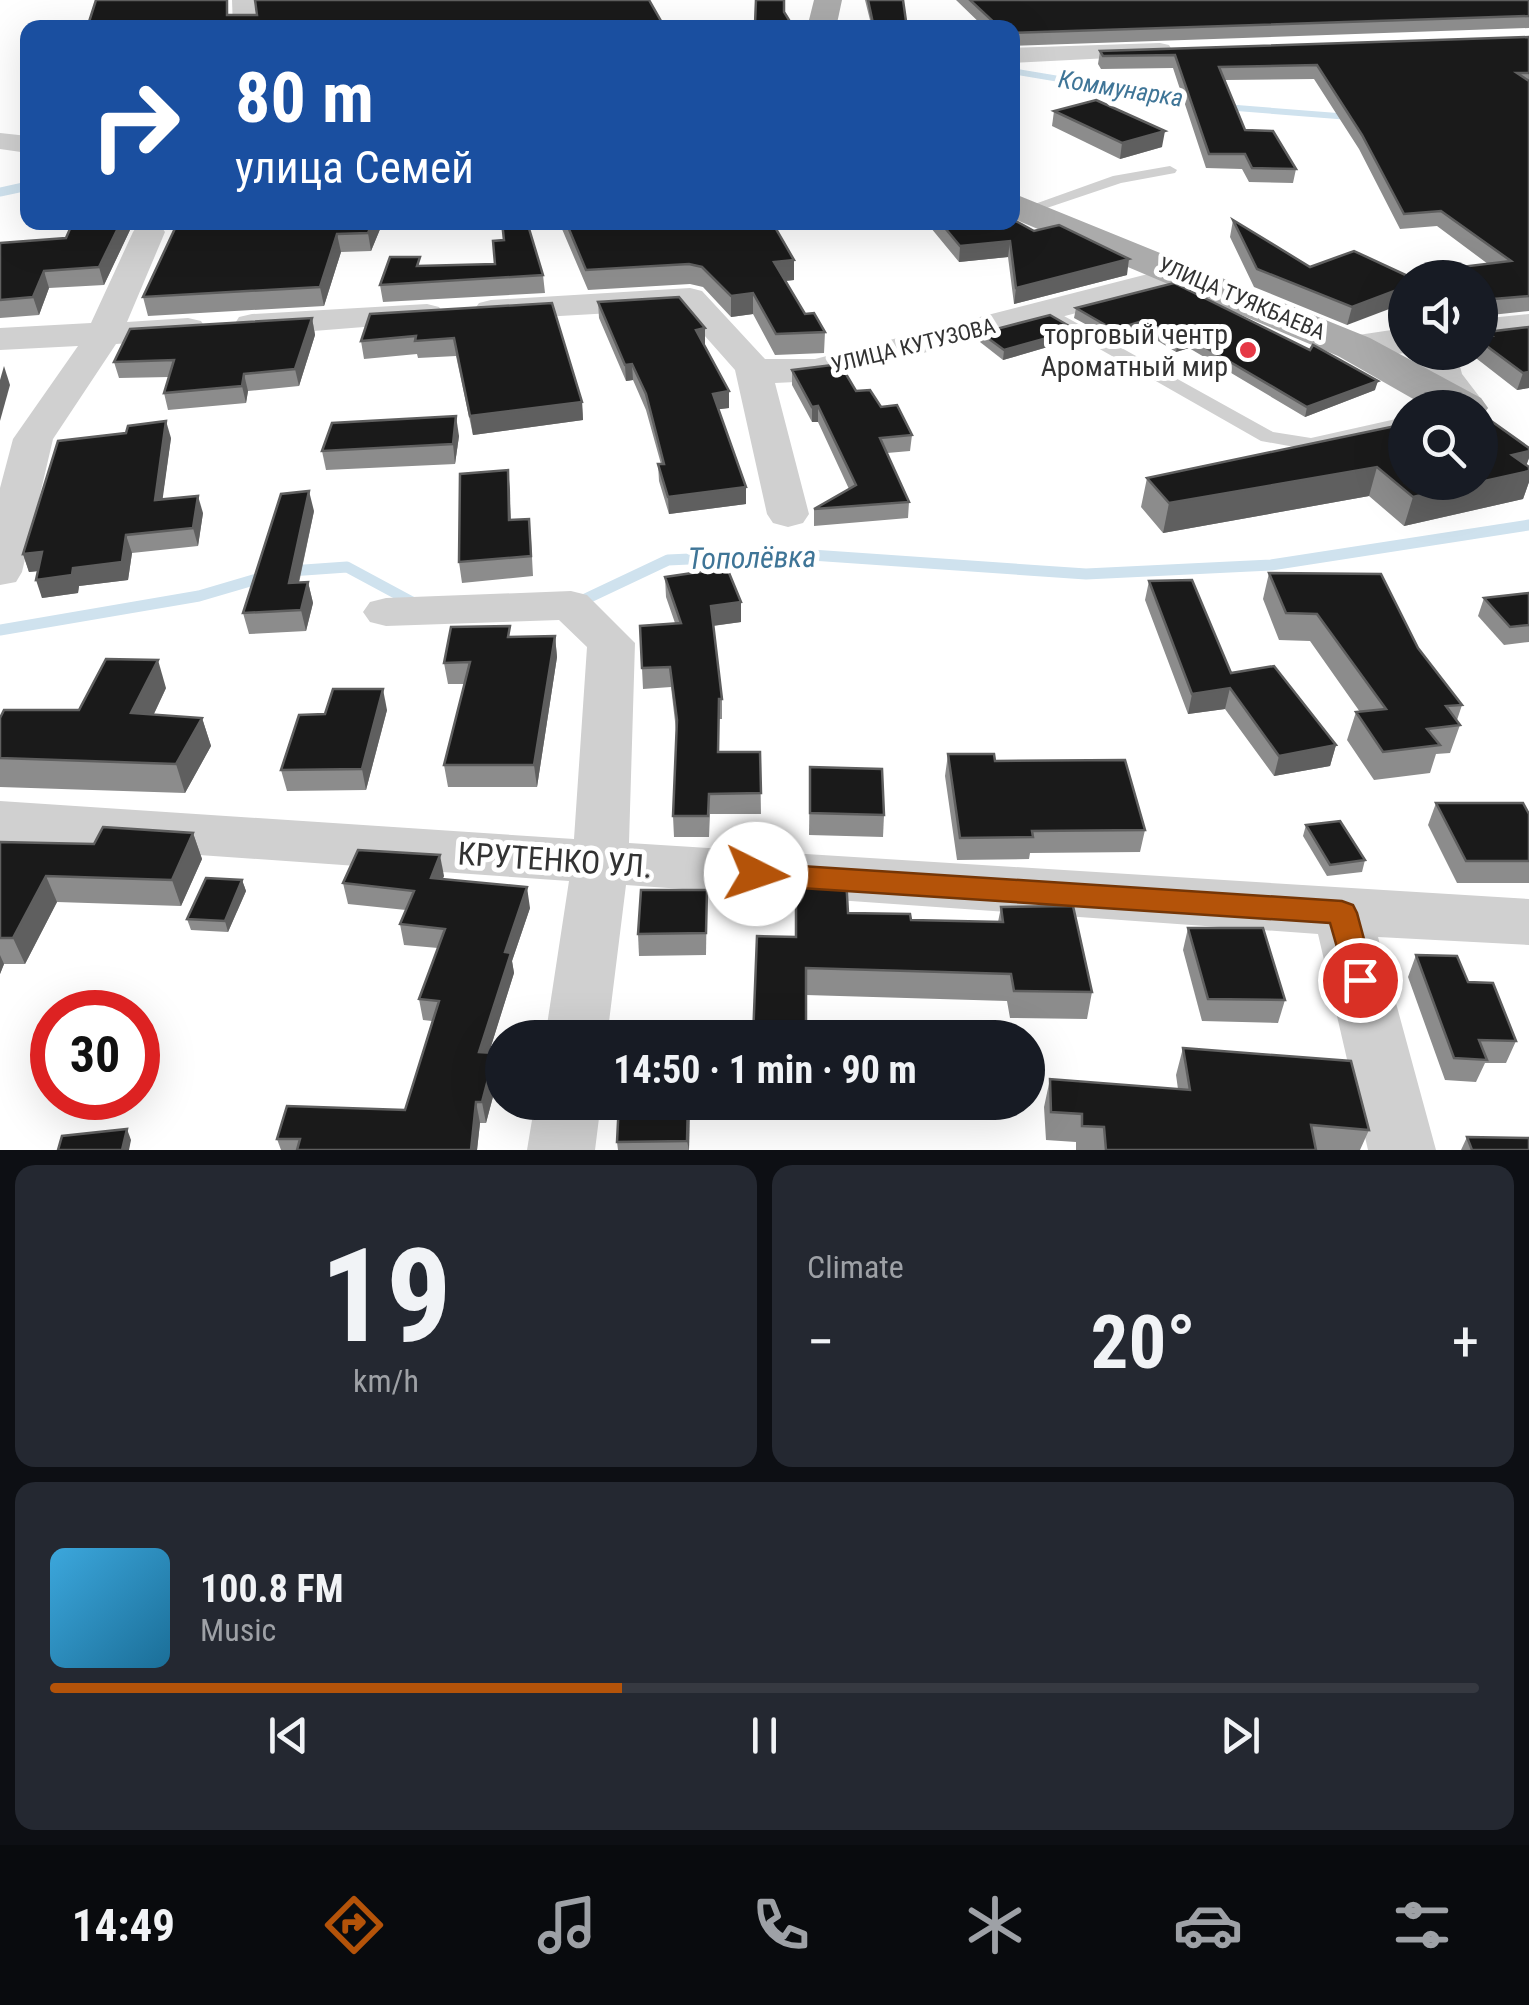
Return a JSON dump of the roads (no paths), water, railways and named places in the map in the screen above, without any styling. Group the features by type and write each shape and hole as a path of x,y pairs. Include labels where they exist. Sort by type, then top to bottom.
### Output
{"main road":[{"name":"УЛИЦА ТУЯКБАЕВА","path":"1020,207 1354,346 1432,390"}],"street":[{"path":"1020,56 1184,49"},
{"path":"0,572 33,439 104,334 149,232"},
{"name":"УЛИЦА КУТУЗОВА","path":"753,368 782,373 816,370 1188,274"},
{"path":"0,339 690,298 753,368 788,514"},
{"path":"1498,330 1529,327"},
{"path":"1354,346 1388,343"},
{"path":"1439,370 1453,390"},
{"path":"386,612 572,605 611,643 600,864 578,1020"},
{"name":"КРУТЕНКО УЛ.","path":"0,821 600,864 1529,922"},
{"path":"1342,913 1402,1150"},
{"path":"561,1150 565,1120"}],"lane":[{"path":"1020,207 1118,179 1170,170"},
{"path":"1046,311 1268,437 1311,444 1388,427"}],"waterway":[{"name":"Коммунарка","path":"1020,72 1196,102"},
{"name":"Коммунарка","path":"1224,107 1350,117"},
{"name":"Коммунарка","path":"0,192 20,188"},
{"name":"Тополёвка","path":"577,603 668,560 797,554 1086,574 1271,565 1529,525"},
{"name":"Тополёвка","path":"290,571 347,567 412,602"},
{"name":"Тополёвка","path":"0,630 199,596 267,576"}],"place":[{"name":"торговый чентр Ароматный мир","path":"1248,350"}]}
